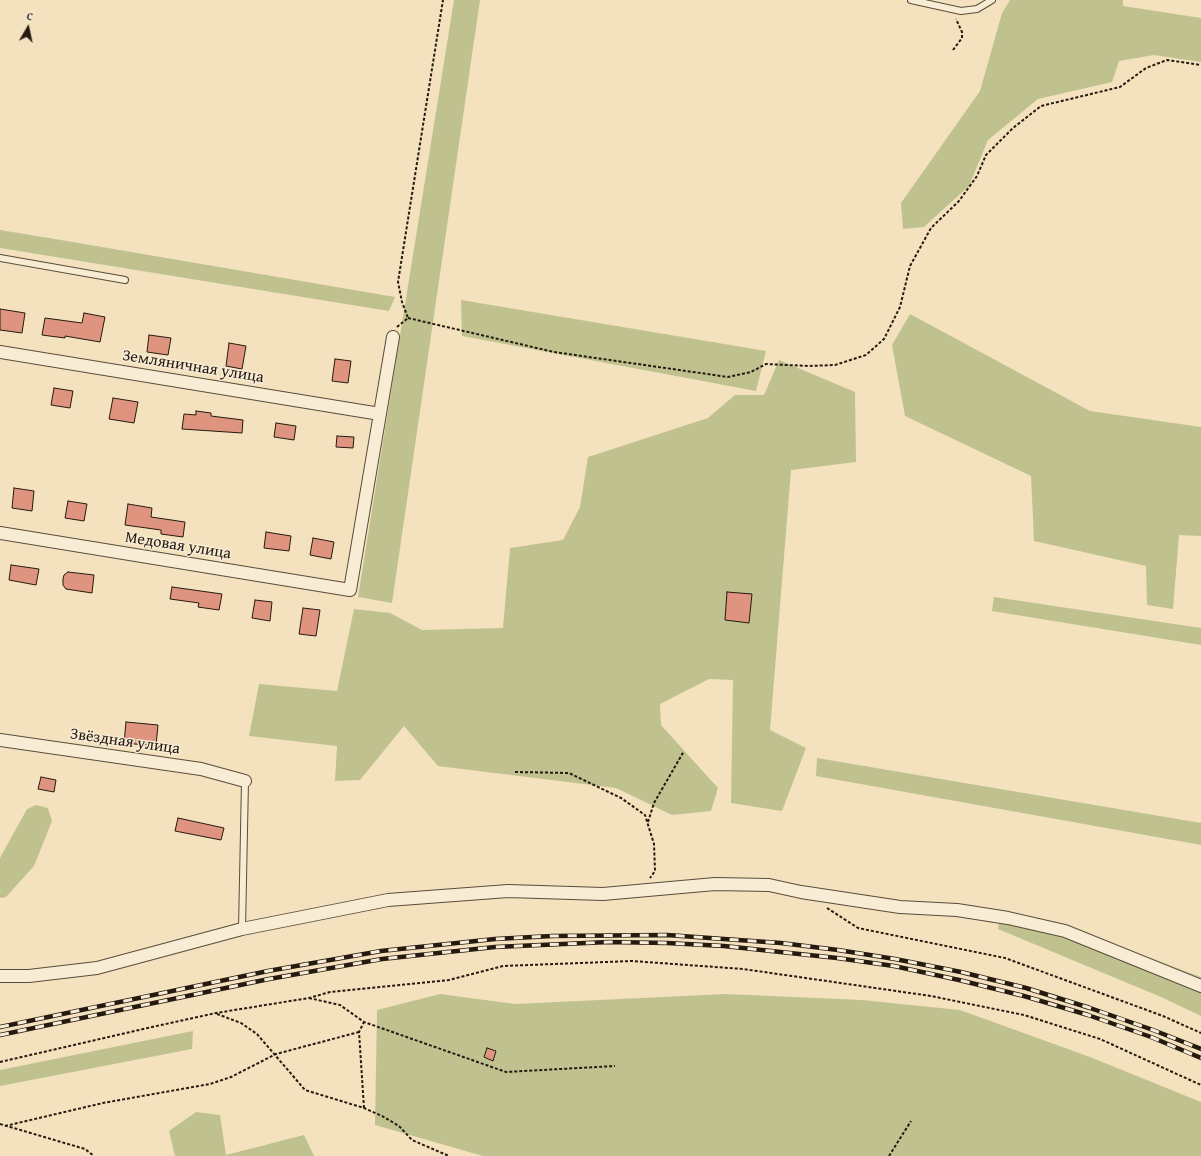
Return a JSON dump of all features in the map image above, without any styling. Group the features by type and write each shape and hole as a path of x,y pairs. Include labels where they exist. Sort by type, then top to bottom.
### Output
{"street":[{"path":"380,414 393,337"},
{"name":"Земляничная улица","path":"0,352 380,414"},
{"name":"Медовая улица","path":"0,533 350,590 380,414"},
{"name":"Звёздная улица","path":"0,740 201,769 245,781"},
{"path":"0,976 29,976 97,968 242,929 388,900 508,891 603,894 715,884 769,885 801,892 900,907 957,910 1008,918 1065,931 1201,986"}],"lane":[{"path":"911,0 961,11 977,9 992,0"},
{"path":"0,258 125,280"},
{"path":"242,929 245,781"}],"path":[{"path":"408,318 402,302 398,282 443,0"},
{"path":"951,9 962,32 962,38 953,50"},
{"path":"393,337 398,325 408,318 554,352 728,378 751,372 766,364 808,366 835,365 866,355 884,340 900,307 910,266 931,228 959,201 977,176 986,155 1013,128 1041,106 1120,87 1146,68 1167,60 1201,65"},
{"path":"647,823 654,803 684,751"},
{"path":"514,772 569,774 621,798 644,815 654,844 656,871 641,890"},
{"path":"827,908 858,928 1005,958 1163,1016 1201,1033"},
{"path":"0,1062 216,1013 309,998 330,992 449,980 503,966 632,961 743,969 931,996 1024,1015 1100,1039 1201,1085"},
{"path":"309,998 340,1005 364,1022 506,1072 615,1066"},
{"path":"216,1013 241,1023 257,1034 276,1054 305,1090 364,1108 399,1126 412,1140 448,1156"},
{"path":"364,1022 359,1032 364,1108"},
{"path":"4,1126 103,1103 210,1084 231,1077 276,1054 359,1032"},
{"path":"889,1156 911,1121"},
{"path":"0,1124 84,1149 94,1156"}],"green space":[{"path":"454,0 480,0 392,603 358,597"},
{"path":"1010,0 1123,0 1123,6 1201,18 1201,62 1154,55 1119,61 1112,82 1038,99 988,140 969,186 924,227 903,229 901,203 980,91 1002,13"},
{"path":"0,230 395,297 389,311 0,248"},
{"path":"461,300 766,351 756,391 462,336"},
{"path":"910,314 1090,411 1201,427 1201,536 1179,535 1173,609 1147,605 1146,566 1034,541 1031,476 905,416 892,345"},
{"path":"779,360 855,392 856,462 791,470 770,730 806,748 782,811 731,803 733,680 709,679 660,704 661,725 718,788 711,811 672,815 616,788 438,766 404,726 360,780 335,781 337,746 249,736 259,684 337,691 354,609 390,613 422,630 503,628 510,548 563,540 580,507 588,457 708,418 735,395 764,395"},
{"path":"994,597 1201,628 1201,645 992,611"},
{"path":"817,758 1201,823 1201,845 816,776"},
{"path":"36,805 48,808 52,821 34,866 6,897 0,898 0,858 27,809"},
{"path":"1001,912 1058,923 1201,977 1201,1016 1161,997 998,929"},
{"path":"440,994 515,1004 725,994 862,1000 960,1010 1090,1057 1201,1102 1201,1156 483,1156 375,1125 377,1010"},
{"path":"193,1031 192,1049 0,1086 0,1070"},
{"path":"196,1112 220,1115 226,1155 304,1135 314,1156 175,1156 169,1131"}],"building":[{"path":"0,309 25,313 22,333 0,330"},
{"path":"84,313 105,317 100,342 65,336 65,338 42,335 45,318 82,323"},
{"path":"149,335 171,338 168,355 147,352"},
{"path":"229,343 246,346 242,369 226,366"},
{"path":"335,359 351,361 348,383 332,381"},
{"path":"54,388 73,391 70,408 51,405"},
{"path":"113,398 138,402 134,423 109,419"},
{"path":"196,411 211,413 211,416 243,420 242,433 182,429 184,414 196,415"},
{"path":"276,423 296,426 294,440 274,437"},
{"path":"337,436 354,437 353,448 336,447"},
{"path":"14,488 34,491 32,511 12,508"},
{"path":"68,501 87,504 84,521 65,518"},
{"path":"128,504 152,508 151,517 185,522 183,537 161,534 161,530 125,525"},
{"path":"266,532 291,536 289,551 264,548"},
{"path":"313,538 334,542 331,559 310,555"},
{"path":"11,565 39,569 36,585 9,580"},
{"path":"68,572 94,575 92,593 66,589 63,585 63,579 64,575"},
{"path":"172,587 222,594 219,610 198,607 199,603 170,599"},
{"path":"727,592 752,594 749,623 725,620"},
{"path":"255,600 272,602 270,621 252,618"},
{"path":"303,608 320,610 316,636 299,634"},
{"path":"126,722 158,725 156,746 124,743"},
{"path":"41,777 56,780 54,792 38,789"},
{"path":"178,818 224,828 221,840 175,831"},
{"path":"487,1048 496,1051 493,1061 484,1057"}],"railway":[{"path":"0,1027 268,971 381,951 495,939 552,936 667,935 781,943 838,950 961,972 1026,988 1090,1008 1201,1049"},
{"path":"0,1035 269,979 382,959 495,947 609,942 667,943 724,946 837,958 894,966 1024,996 1088,1015 1151,1037 1201,1058"}]}
